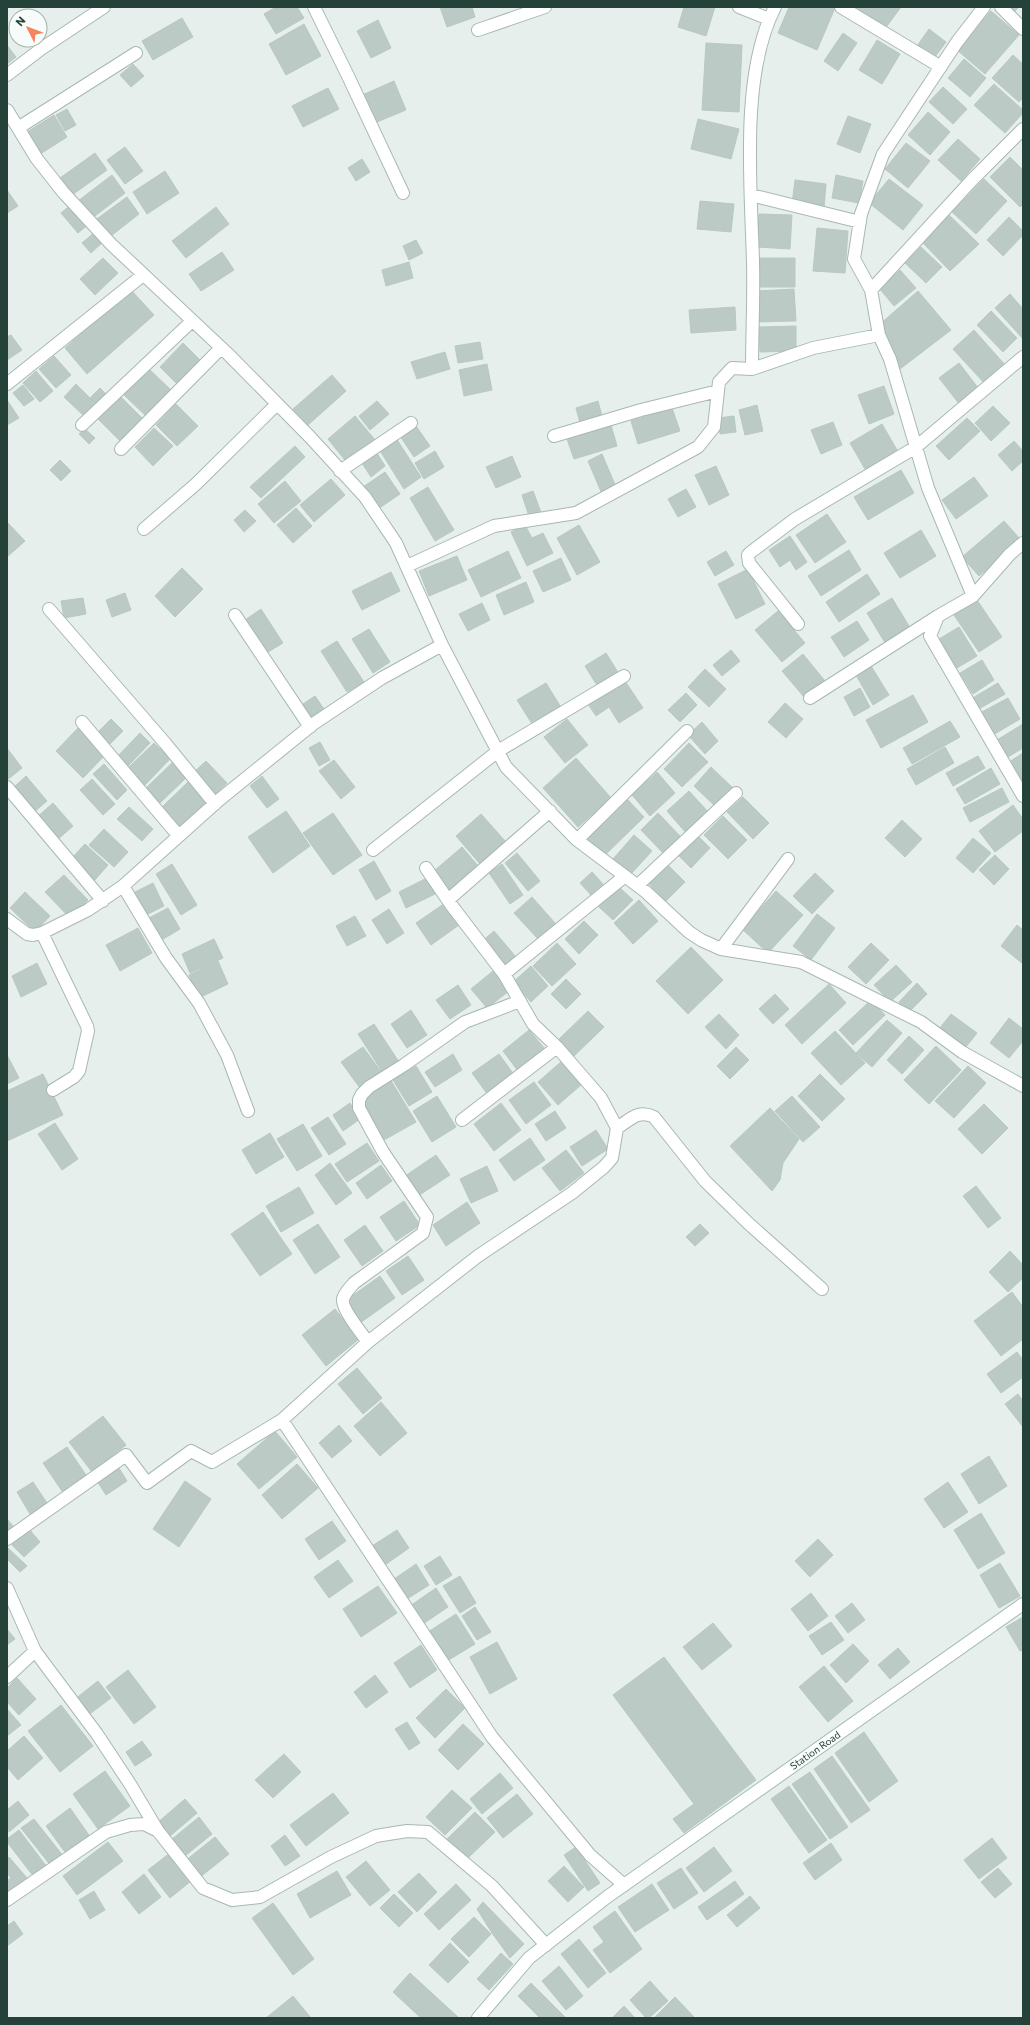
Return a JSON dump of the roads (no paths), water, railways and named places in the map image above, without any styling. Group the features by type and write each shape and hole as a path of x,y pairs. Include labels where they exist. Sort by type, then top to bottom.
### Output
{"street":[{"path":"7,75 41,49 104,7"},
{"path":"314,7 403,193"},
{"path":"478,30 545,7"},
{"path":"739,7 769,19"},
{"path":"752,369 752,97 758,57 769,19 775,7"},
{"path":"841,7 941,67"},
{"path":"974,596 928,488 890,359 878,335 871,290 854,259 861,214 883,154 941,67 984,7"},
{"path":"1001,7 1023,29"},
{"path":"18,128 136,53"},
{"path":"7,110 37,159 63,192 111,244 221,348 277,404 365,497 383,523 407,566 442,644 506,767 578,840 638,886 689,932 722,949 801,962 921,1022 962,1052 1023,1086"},
{"path":"871,290 972,180 1023,129"},
{"path":"751,195 860,222"},
{"path":"7,384 143,275"},
{"path":"82,425 192,321"},
{"path":"407,566 494,526 576,513 698,446 714,427 719,382 732,368 752,369 813,348 878,335"},
{"path":"121,449 221,348"},
{"path":"798,624 749,563 748,556 795,519 916,447 1023,356"},
{"path":"554,436 641,410 718,392"},
{"path":"144,529 196,484 277,404"},
{"path":"340,471 410,423"},
{"path":"810,698 938,616 974,596 1010,554 1023,543"},
{"path":"49,609 160,737 215,804"},
{"path":"235,615 310,727"},
{"path":"938,616 930,636 1023,796"},
{"path":"7,919 27,934 33,935 42,933 74,918 103,901 123,886 178,835 310,727 382,678 442,644"},
{"path":"373,850 498,751 624,676"},
{"path":"82,722 178,835"},
{"path":"578,840 687,731"},
{"path":"7,787 103,901"},
{"path":"638,886 736,793"},
{"path":"448,900 550,811"},
{"path":"722,949 788,859"},
{"path":"7,1539 126,1455 147,1483 191,1450 212,1462 282,1420 368,1342 478,1256 572,1193 604,1167 612,1158 617,1128 601,1098 557,1047 533,1024 504,974 448,900 426,868"},
{"path":"504,974 625,876"},
{"path":"123,886 166,958 199,1003 227,1055 248,1111"},
{"path":"42,933 87,1026 88,1031 79,1071 74,1077 53,1090"},
{"path":"368,1342 345,1308 342,1300 346,1292 354,1283 423,1233 427,1217 382,1152 359,1108 359,1100 362,1094 369,1087 404,1065 465,1022 520,1001"},
{"path":"462,1120 557,1047"},
{"path":"617,1128 640,1113 646,1113 654,1117 705,1181 748,1223 822,1289"},
{"path":"282,1420 492,1738 590,1855 624,1885"},
{"path":"7,1588 11,1608 35,1651 97,1734 130,1784 158,1831 203,1888 232,1900 260,1897 331,1857 376,1836 407,1831 428,1832 492,1886 546,1944"},
{"name":"Station Road","path":"478,2018 529,1958 607,1897 1023,1604"},
{"path":"7,1677 35,1651"},
{"path":"7,1900 106,1832 130,1825 144,1824 158,1831"}]}
